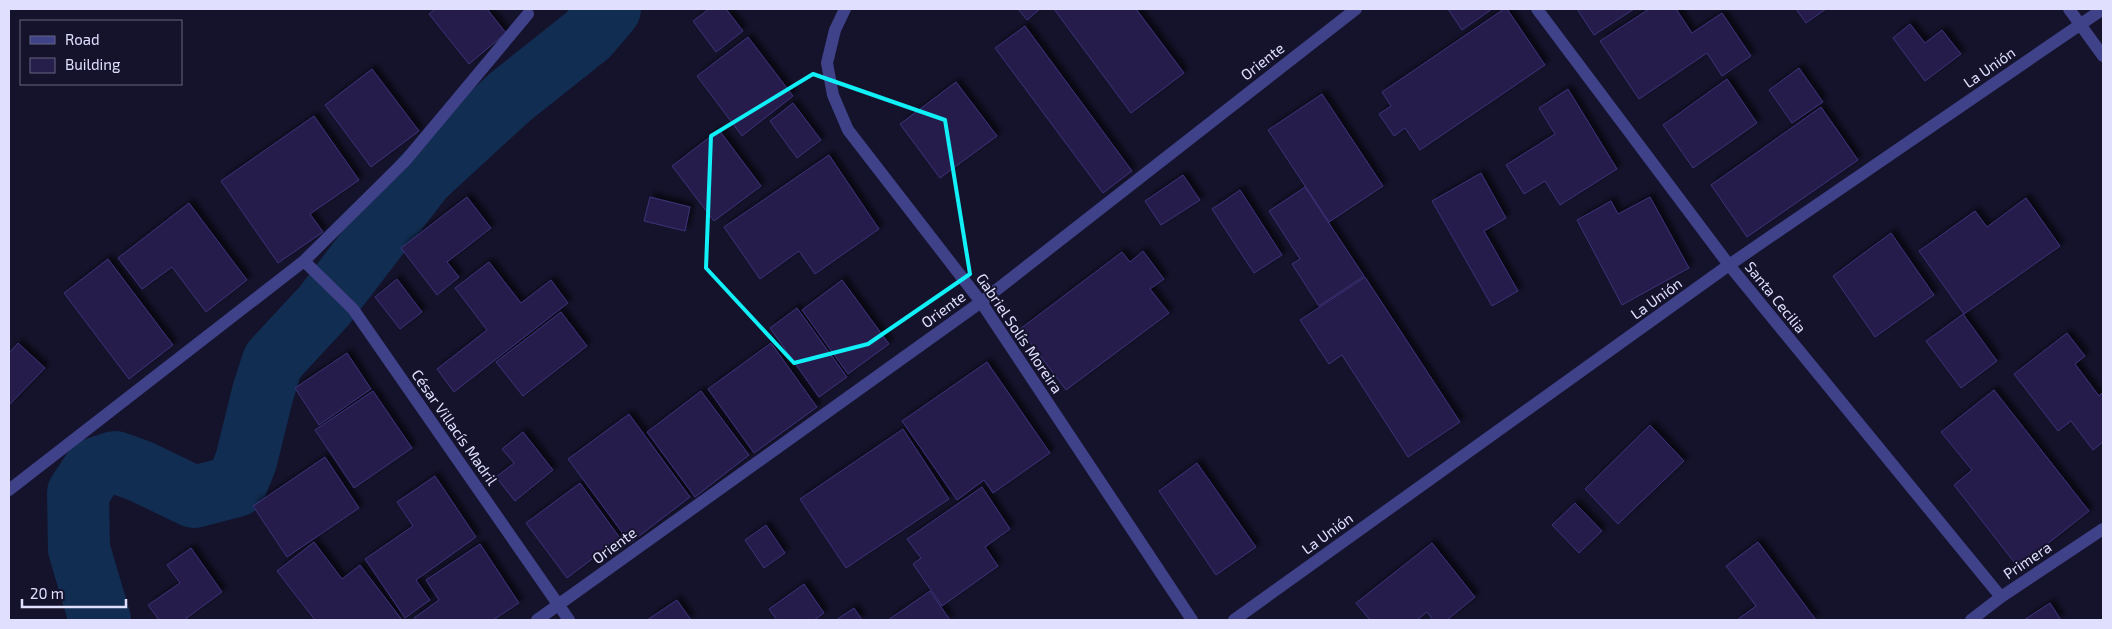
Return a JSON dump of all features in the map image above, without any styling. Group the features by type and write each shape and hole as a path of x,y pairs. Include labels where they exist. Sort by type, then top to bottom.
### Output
{"street":[{"name":"Gabriel Solís Moreira","path":"844,9 835,30 827,63 834,95 848,130 981,302 1192,620"},
{"name":"Oriente","path":"537,620 981,302 1356,9"},
{"name":"Santa Cecilia","path":"1537,9 1729,265 2000,597"},
{"path":"2069,9 2103,56"},
{"name":"La Unión","path":"1234,620 1729,265 2103,9"},
{"path":"9,490 304,261 406,160 528,14"},
{"name":"César Villacís Madril","path":"304,261 353,309 569,620"},
{"name":"Primera","path":"1971,620 2000,597 2103,529"}],"highlighted area":[{"path":"813,74 945,120 970,274 868,344 794,363 706,268 711,136"}],"building":[{"path":"435,9 487,9 506,33 469,64 429,14"},
{"path":"709,9 726,9 743,31 716,52 693,21"},
{"path":"1018,9 1040,9 1027,20"},
{"path":"1054,9 1136,9 1184,73 1131,113"},
{"path":"1448,9 1492,9 1462,30"},
{"path":"1504,9 1507,9 1545,65 1420,150 1405,128 1394,136 1379,114 1391,106 1382,92"},
{"path":"1577,9 1634,9 1594,35"},
{"path":"1649,9 1676,9 1692,33 1722,13 1751,56 1722,76 1707,53 1639,99 1600,41"},
{"path":"1796,9 1826,9 1806,23"},
{"path":"1910,24 1925,43 1942,30 1961,54 1925,81 1893,38"},
{"path":"1025,26 1132,171 1103,193 995,48"},
{"path":"748,37 793,96 742,136 697,76"},
{"path":"1799,68 1823,102 1792,123 1769,90"},
{"path":"372,69 419,131 371,167 325,105"},
{"path":"1727,79 1757,123 1693,168 1663,125"},
{"path":"956,82 997,136 940,178 900,124"},
{"path":"1568,89 1617,169 1560,205 1545,181 1524,194 1506,165 1555,134 1539,108"},
{"path":"1322,94 1383,186 1329,222 1268,130"},
{"path":"793,103 821,140 797,158 770,121"},
{"path":"1821,107 1858,160 1747,237 1711,185"},
{"path":"314,116 359,180 310,214 323,232 278,263 221,181"},
{"path":"719,130 761,186 714,221 672,166"},
{"path":"829,155 879,229 815,274 799,251 760,279 724,227"},
{"path":"1481,173 1506,218 1484,231 1518,291 1492,306 1432,201"},
{"path":"1183,175 1200,200 1161,225 1145,201"},
{"path":"1305,187 1364,276 1319,306 1292,264 1300,259 1269,211"},
{"path":"1240,190 1282,255 1254,273 1212,209"},
{"path":"467,197 491,228 447,262 459,277 437,295 401,248"},
{"path":"650,197 690,207 685,231 644,221"},
{"path":"1650,197 1689,268 1622,305 1577,220 1611,201 1618,214"},
{"path":"2026,198 2060,246 1964,314 1919,251 1975,211 1987,227"},
{"path":"189,203 247,280 206,312 172,267 142,289 118,258"},
{"path":"1891,233 1934,295 1875,337 1833,276"},
{"path":"1143,251 1164,279 1150,289 1169,313 1066,390 1020,329 1122,252 1130,262"},
{"path":"108,259 173,345 129,379 64,293"},
{"path":"489,262 521,303 551,280 568,303 454,392 437,369 487,330 455,288"},
{"path":"1365,277 1460,422 1408,457 1342,355 1329,364 1300,320"},
{"path":"397,279 422,312 400,329 375,297"},
{"path":"842,280 889,344 848,374 802,310"},
{"path":"797,308 847,377 819,397 770,328"},
{"path":"561,312 587,346 523,396 496,362"},
{"path":"1963,314 1997,361 1961,388 1926,341"},
{"path":"2067,333 2085,356 2075,364 2099,396 2103,392 2103,442 2093,450 2071,421 2058,431 2014,374"},
{"path":"18,343 45,368 9,405 9,353"},
{"path":"771,343 817,407 754,453 708,389"},
{"path":"347,353 371,389 319,425 295,388"},
{"path":"987,362 1050,453 993,493 984,480 957,500 902,421"},
{"path":"1994,390 2089,511 2018,567 1954,485 1972,470 1941,432"},
{"path":"373,391 412,448 354,488 315,430"},
{"path":"701,391 749,455 695,497 647,432"},
{"path":"629,414 690,497 630,543 568,459"},
{"path":"1650,425 1684,461 1618,524 1585,489"},
{"path":"903,429 949,499 846,568 800,499"},
{"path":"523,432 553,470 515,501 496,477 514,463 502,449"},
{"path":"325,457 359,508 287,557 253,506"},
{"path":"1197,463 1256,547 1216,575 1159,491"},
{"path":"435,476 476,537 416,580 430,600 405,618 365,559 413,526 397,502"},
{"path":"580,483 620,538 567,578 526,523"},
{"path":"982,487 1010,529 985,547 998,566 942,606 913,564 921,558 907,539"},
{"path":"1575,503 1602,531 1579,553 1552,525"},
{"path":"766,525 785,553 764,568 745,540"},
{"path":"314,542 342,579 360,565 402,620 315,620 277,571"},
{"path":"1758,542 1816,620 1737,620 1756,606 1726,566"},
{"path":"1432,543 1475,597 1447,620 1433,620 1427,612 1417,620 1370,620 1356,603"},
{"path":"480,544 519,603 493,620 416,620 414,618 439,600 426,580"},
{"path":"191,548 222,592 184,620 159,620 148,605 180,583 167,565"},
{"path":"804,584 824,613 814,620 777,620 769,609"},
{"path":"930,591 950,620 888,620"},
{"path":"677,600 691,620 647,620"},
{"path":"2050,603 2061,620 2024,620"},
{"path":"854,608 862,620 836,620"}],"waterway":[{"path":"100,620 79,549 78,493 94,469 115,462 140,471 194,497 236,486 246,461 263,392 273,361 324,306 423,177 510,97 588,35 610,9"}]}
